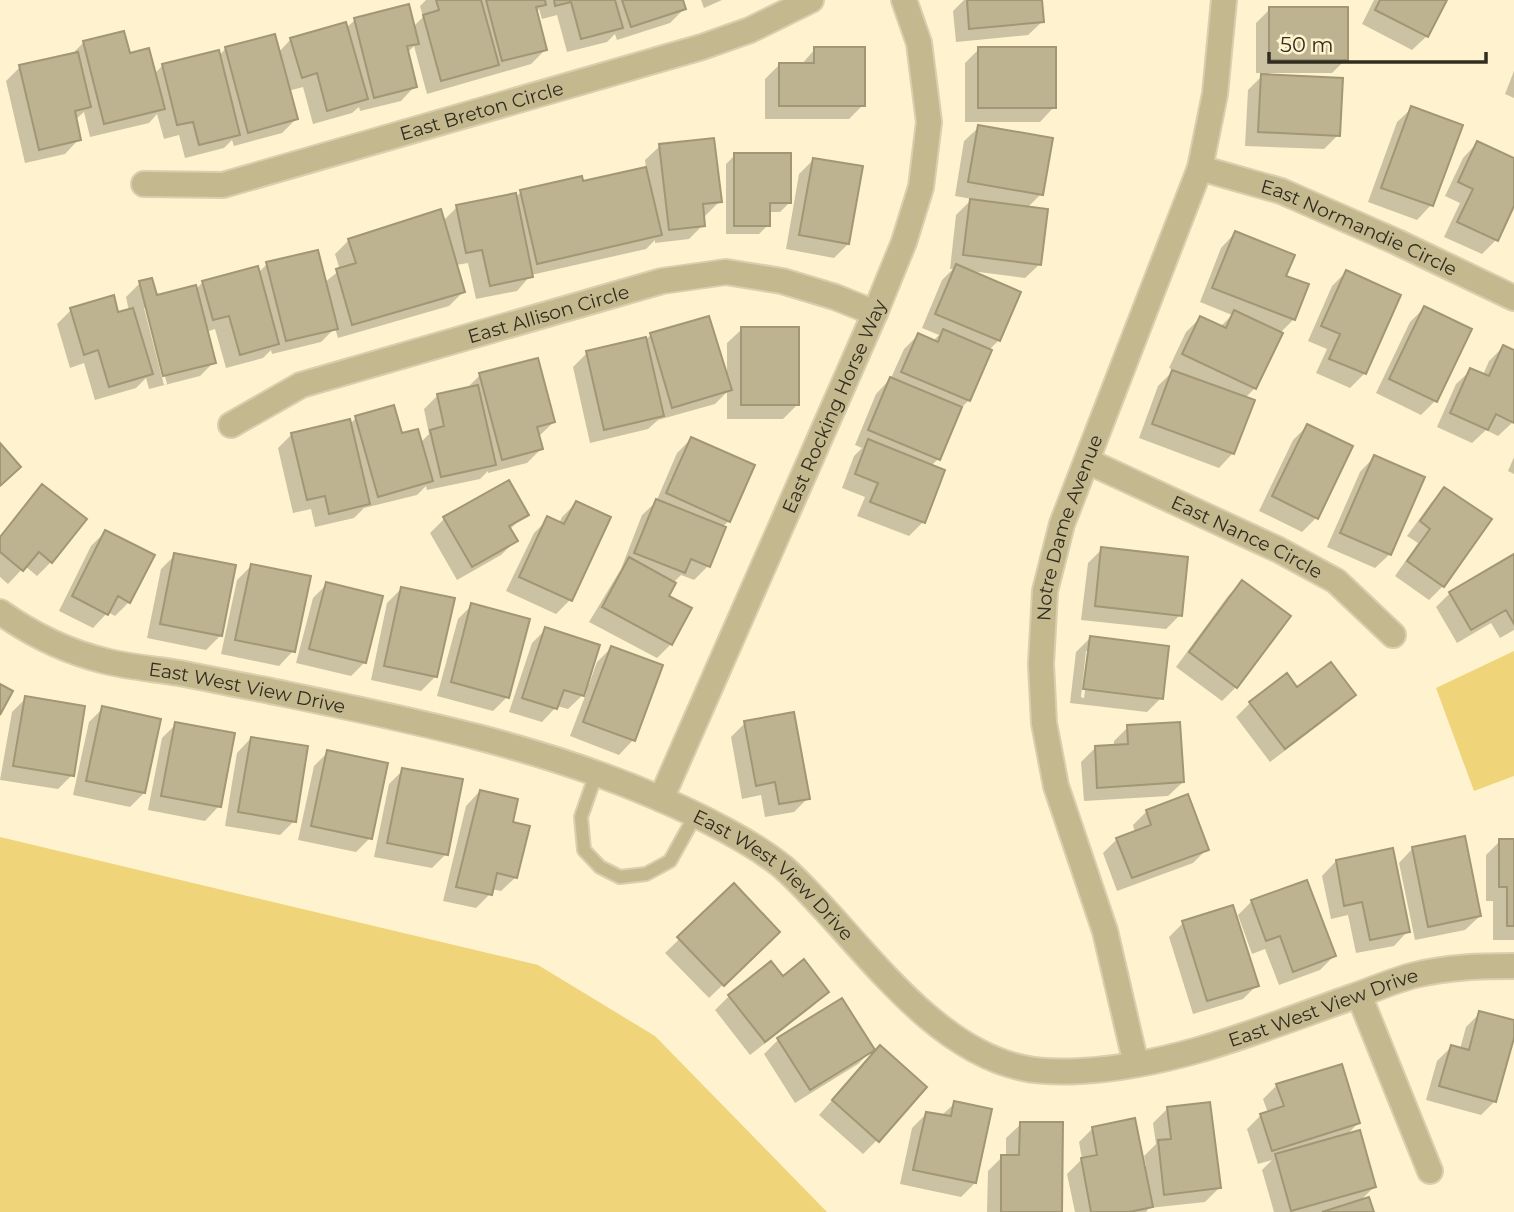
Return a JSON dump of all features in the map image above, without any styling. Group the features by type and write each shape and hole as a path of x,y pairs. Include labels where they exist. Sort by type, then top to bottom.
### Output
{"street":[{"name":"East Breton Circle","path":"144,184 223,185 702,47 750,30 811,0"},
{"name":"East Rocking Horse Way","path":"661,799 875,313 904,242 921,187 929,122 919,43 904,0"},
{"name":"Notre Dame Avenue","path":"1136,1065 1105,931 1056,786 1044,723 1041,664 1045,591 1062,524 1200,168 1215,94 1224,0"},
{"name":"East Normandie Circle","path":"1200,168 1281,191 1514,298"},
{"name":"East Allison Circle","path":"231,425 301,385 662,282 726,272 782,281 875,313"},
{"name":"East Nance Circle","path":"1087,461 1279,550 1336,581 1393,635"},
{"name":"East West View Drive","path":"0,612 55,644 103,661 203,678 488,738 661,799 730,834 779,865 817,900 914,1005 950,1034 984,1054 1021,1068 1059,1072 1100,1070 1186,1055 1410,976 1464,966 1514,966"},
{"path":"1359,995 1430,1171"}],"lane":[{"path":"596,774 581,817 584,850 600,867 620,877 646,874 670,861 695,816"}],"shaded area":[{"path":"1514,651 1514,776 1474,791 1436,688"},
{"path":"0,837 538,965 655,1036 827,1212 0,1212"}],"building":[{"path":"436,0 481,0 499,65 441,81 423,15 439,10"},
{"path":"486,0 545,0 546,5 536,7 547,50 502,61"},
{"path":"554,0 615,0 623,28 581,39 571,2 555,6"},
{"path":"622,0 683,0 686,9 631,27"},
{"path":"967,0 1042,0 1044,22 969,29"},
{"path":"1380,0 1447,0 1428,37 1375,10"},
{"path":"409,4 419,44 407,46 417,87 374,98 354,18"},
{"path":"1269,7 1348,7 1348,60 1269,60"},
{"path":"346,22 368,99 327,111 317,73 302,78 290,38"},
{"path":"124,31 130,53 149,48 165,109 104,124 83,41"},
{"path":"275,34 298,119 248,133 225,47"},
{"path":"814,47 865,47 865,106 779,106 779,63 814,63"},
{"path":"978,47 1056,47 1056,108 978,108"},
{"path":"219,50 240,135 199,145 193,122 177,125 162,64"},
{"path":"78,52 91,107 75,111 81,140 39,150 19,65"},
{"path":"1261,74 1343,78 1340,136 1258,132"},
{"path":"1411,106 1463,125 1433,206 1381,188"},
{"path":"978,125 1053,138 1043,195 968,182"},
{"path":"714,138 722,202 703,204 705,226 669,230 659,144"},
{"path":"1477,141 1514,158 1514,206 1498,241 1457,222 1473,189 1458,182"},
{"path":"734,153 791,153 791,203 770,203 770,226 734,226"},
{"path":"813,158 863,166 849,244 799,235"},
{"path":"646,167 662,235 537,264 520,190 582,176 583,181"},
{"path":"516,193 533,277 490,286 482,250 466,253 456,205"},
{"path":"970,199 1048,209 1041,265 963,255"},
{"path":"441,209 465,292 352,325 336,269 356,263 348,239"},
{"path":"1235,231 1295,255 1286,276 1309,284 1295,320 1212,288"},
{"path":"318,250 338,329 286,341 266,262"},
{"path":"956,264 1021,292 1000,341 935,314"},
{"path":"258,266 279,344 240,355 229,316 213,320 202,281"},
{"path":"1346,270 1401,295 1366,374 1329,359 1340,334 1321,326"},
{"path":"152,278 157,295 196,285 216,363 163,376 139,281"},
{"path":"114,295 118,312 133,308 153,374 109,387 98,350 84,355 70,308"},
{"path":"1424,306 1472,329 1437,402 1389,379"},
{"path":"1234,310 1283,333 1256,389 1182,354 1200,316 1226,328"},
{"path":"709,316 732,390 672,408 650,333"},
{"path":"741,327 799,327 799,405 741,405"},
{"path":"943,329 992,350 970,401 901,372 918,333 938,342"},
{"path":"646,337 664,416 604,430 586,351"},
{"path":"1503,345 1514,350 1514,423 1496,414 1488,430 1450,413 1470,368 1489,376"},
{"path":"538,358 555,422 537,427 543,449 502,460 479,373"},
{"path":"1172,370 1255,400 1234,454 1152,424"},
{"path":"890,377 962,407 940,460 868,430"},
{"path":"478,385 496,465 441,477 430,430 444,426 437,394"},
{"path":"394,405 402,433 418,429 433,481 378,497 355,416"},
{"path":"350,419 370,504 329,514 325,496 307,500 291,433"},
{"path":"1307,424 1353,446 1318,519 1272,496"},
{"path":"691,437 755,465 730,522 666,493"},
{"path":"868,439 945,470 925,523 870,502 878,483 855,474"},
{"path":"0,443 21,467 0,486"},
{"path":"1374,455 1425,477 1391,555 1340,533"},
{"path":"509,480 529,515 509,526 518,541 472,567 443,517"},
{"path":"42,484 87,519 52,563 39,552 23,571 0,552 0,537"},
{"path":"1444,487 1492,519 1444,587 1407,561 1430,529 1420,521"},
{"path":"656,499 726,527 710,567 691,559 685,573 634,553"},
{"path":"576,501 611,517 572,601 519,577 547,516 564,524"},
{"path":"105,530 155,555 130,603 118,596 108,615 72,596"},
{"path":"1101,547 1188,557 1182,616 1095,606"},
{"path":"174,553 236,565 222,636 160,624"},
{"path":"1514,554 1514,624 1506,610 1471,630 1449,592"},
{"path":"629,557 676,583 669,596 692,608 672,645 602,607"},
{"path":"251,564 311,576 295,652 235,640"},
{"path":"1242,580 1291,616 1237,688 1189,652"},
{"path":"326,582 383,596 366,663 309,649"},
{"path":"401,587 455,598 437,677 384,666"},
{"path":"471,603 530,619 509,698 451,682"},
{"path":"545,627 600,645 584,696 564,690 557,709 522,698"},
{"path":"1090,636 1169,646 1163,699 1083,689"},
{"path":"611,646 663,665 635,741 583,722"},
{"path":"1331,662 1356,695 1285,749 1249,702 1287,673 1297,687"},
{"path":"0,684 13,691 0,715"},
{"path":"25,696 85,706 74,776 13,766"},
{"path":"102,706 161,719 145,793 86,781"},
{"path":"794,712 810,799 779,804 775,782 756,786 744,721"},
{"path":"175,722 235,733 221,807 161,796"},
{"path":"1180,722 1184,782 1097,788 1095,746 1128,744 1127,725"},
{"path":"251,737 308,746 296,822 238,812"},
{"path":"327,750 388,763 372,839 311,826"},
{"path":"402,768 463,779 448,855 387,843"},
{"path":"480,790 518,799 513,822 530,826 517,878 497,873 492,895 456,887"},
{"path":"1188,794 1209,850 1132,878 1116,838 1151,825 1146,810"},
{"path":"1465,836 1481,916 1428,927 1412,847"},
{"path":"1499,839 1514,839 1514,926 1507,926 1507,887 1499,887"},
{"path":"1393,848 1410,932 1370,940 1362,902 1344,906 1336,860"},
{"path":"1307,880 1336,956 1293,972 1280,936 1266,941 1251,900"},
{"path":"734,883 780,932 724,986 677,937"},
{"path":"1233,905 1259,986 1207,1001 1182,921"},
{"path":"804,959 829,992 765,1042 728,995 771,961 783,976"},
{"path":"842,998 875,1050 810,1090 777,1038"},
{"path":"1479,1011 1514,1020 1514,1038 1496,1102 1439,1086 1451,1045 1469,1050"},
{"path":"880,1045 927,1087 879,1142 832,1100"},
{"path":"1342,1064 1360,1123 1272,1151 1260,1114 1284,1106 1276,1084"},
{"path":"954,1101 992,1109 976,1183 913,1170 926,1112 951,1116"},
{"path":"1210,1102 1221,1188 1164,1195 1158,1140 1171,1139 1167,1107"},
{"path":"1135,1118 1153,1207 1129,1212 1091,1212 1081,1158 1097,1155 1092,1127"},
{"path":"1020,1122 1063,1122 1062,1212 1001,1212 1001,1155 1019,1155"},
{"path":"1360,1130 1376,1187 1291,1211 1275,1154"},
{"path":"1369,1197 1374,1212 1322,1212"}]}
